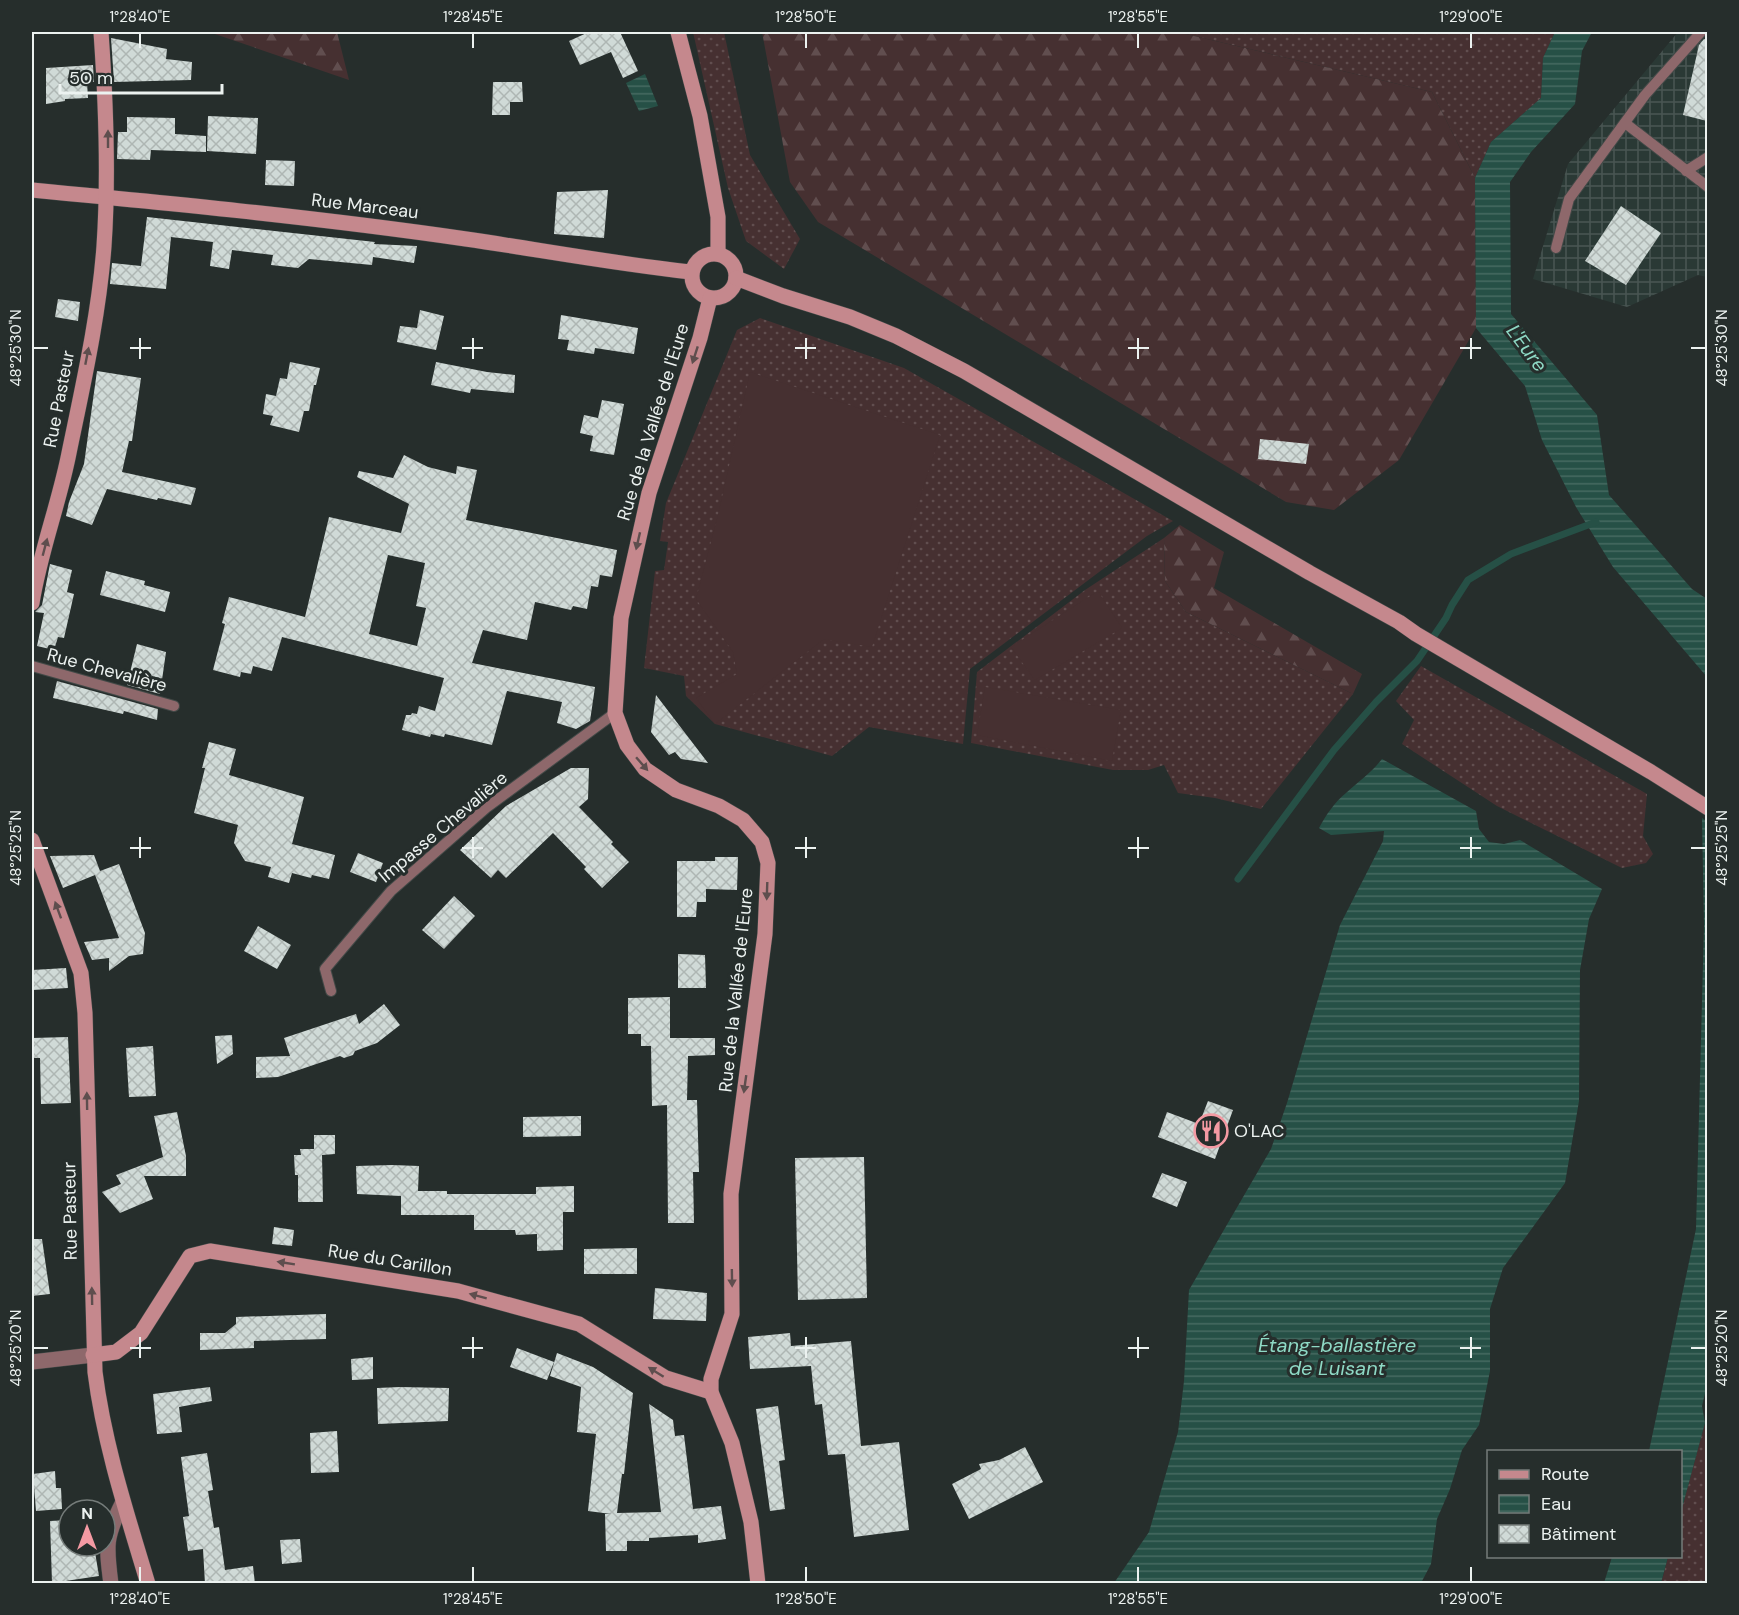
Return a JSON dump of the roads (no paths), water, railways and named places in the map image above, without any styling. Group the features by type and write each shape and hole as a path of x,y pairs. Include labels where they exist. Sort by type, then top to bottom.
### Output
{"street":[{"name":"Rue Pasteur","path":"32,596 69,455 98,299 104,245 107,120 101,32"},
{"path":"678,32 700,116 718,217 718,254"},
{"name":"Rue Marceau","path":"32,190 343,222 468,239 634,266 692,272"},
{"path":"718,254 730,260 736,271 736,278 730,291 724,296 710,298 698,292 694,286 692,272 694,266 704,255 718,254"},
{"path":"736,278 860,321 896,336 964,371 1310,573 1399,622 1651,772 1707,808"},
{"name":"Rue de la Vallée de l'Eure","path":"710,298 700,338 649,493 621,618 615,713 627,745 645,769 676,790 718,806 743,820 762,842 768,863 765,934 731,1194 732,1314 711,1379 711,1392"},
{"name":"Rue Pasteur","path":"32,840 81,973 85,1013 93,1354 100,1411 123,1502 148,1584"},
{"name":"Rue du Carillon","path":"93,1354 117,1352 141,1333 190,1256 210,1251 458,1291 579,1324 666,1378 711,1392"},
{"path":"32,1362 93,1354"},
{"path":"711,1392 732,1443 751,1522 758,1584"},
{"path":"111,1584 106,1549 111,1525 123,1502"}],"lane":[{"path":"1556,248 1569,199 1645,95 1701,32"},
{"path":"1625,123 1707,187"},
{"path":"1686,171 1707,157"},
{"name":"Rue Chevalière","path":"32,666 174,706"},
{"name":"Impasse Chevalière","path":"331,991 325,969 391,891 486,808 615,713"}],"water":[{"name":"L'Eure","path":"1555,32 1592,32 1582,51 1575,104 1531,152 1510,182 1511,314 1597,415 1609,495 1692,589 1707,599 1707,677 1613,567 1576,507 1542,440 1525,386 1476,328 1475,178 1491,142 1541,98 1543,58"},
{"path":"645,74 658,106 639,111 626,83"},
{"name":"Étang-ballastière de Luisant","path":"1382,759 1476,811 1479,829 1489,842 1504,844 1520,840 1602,889 1589,919 1580,970 1579,1101 1565,1183 1503,1268 1490,1309 1490,1371 1479,1425 1462,1450 1450,1489 1437,1519 1431,1564 1421,1583 1114,1583 1149,1532 1178,1432 1184,1381 1189,1290 1271,1149 1340,925 1383,841 1384,831 1331,835 1319,828 1338,801"},
{"path":"1702,818 1708,822 1708,1381 1702,1406 1705,1423 1682,1508 1682,1450 1649,1450 1696,1229 1704,926"},
{"path":"1611,1558 1668,1558 1661,1583 1604,1583"}],"waterway":[{"path":"1238,879 1334,750 1376,702 1417,661 1468,580 1511,554 1596,522"}],"place":[{"name":"O'LAC","path":"1211,1131"}]}
